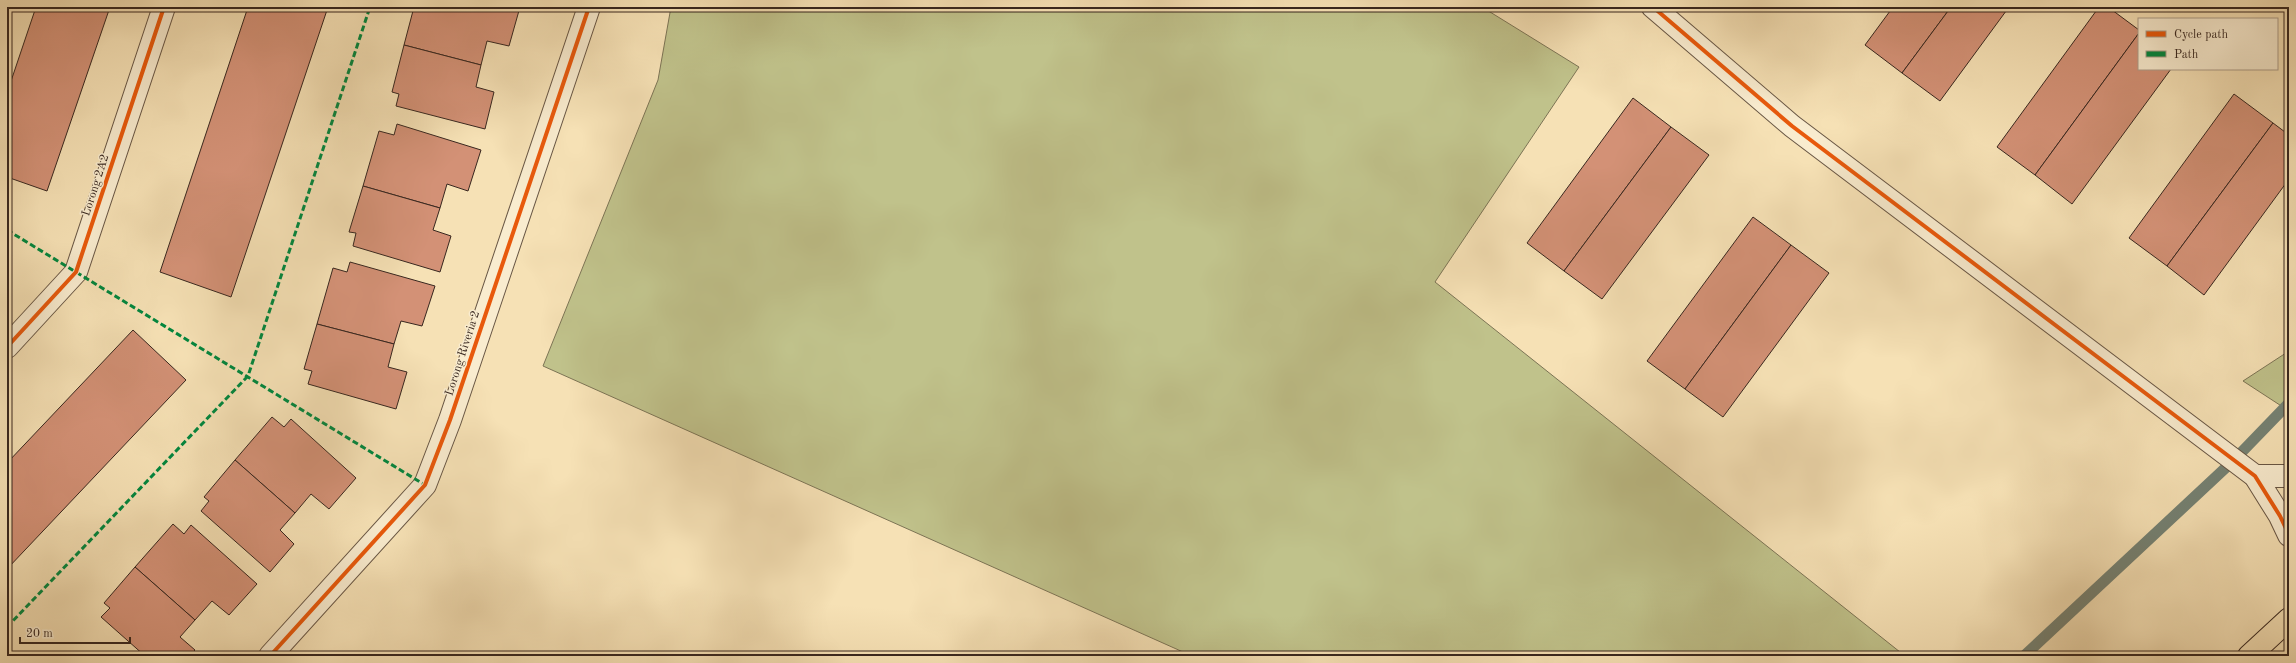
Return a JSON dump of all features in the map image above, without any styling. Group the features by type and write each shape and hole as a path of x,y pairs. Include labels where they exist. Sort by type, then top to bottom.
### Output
{"highway":[{"path":"2249,656 2289,619"}],"street":[{"name":"Lorong 2A2","path":"7,347 76,272 164,7"},
{"name":"Lorong Riveria 2","path":"270,656 425,485 450,420 589,7"},
{"path":"1653,7 1792,126 2254,476 2280,516 2289,535"},
{"path":"2254,476 2289,476"}],"green space":[{"path":"671,7 1482,7 1579,67 1435,282 1905,656 1192,656 543,366 658,80"},
{"path":"2289,351 2289,411 2243,381"}],"building":[{"path":"36,7 110,7 47,191 7,177 7,93"},
{"path":"248,7 328,7 231,297 160,272"},
{"path":"414,7 520,7 509,46 487,41 481,65 404,45"},
{"path":"1799,7 1808,7 1805,11"},
{"path":"1893,7 1951,7 1902,73 1865,45"},
{"path":"1951,7 2009,7 1940,101 1902,73"},
{"path":"2099,7 2108,7 2138,29 2138,34 2035,175 1997,147"},
{"path":"2138,34 2138,70 2170,70 2072,204 2035,175"},
{"path":"404,45 481,65 476,87 494,92 485,129 396,106 399,94 392,92"},
{"path":"2234,94 2273,123 2167,266 2129,238"},
{"path":"1633,98 1671,127 1564,271 1527,243"},
{"path":"2273,123 2289,135 2289,179 2204,295 2167,266"},
{"path":"397,124 481,150 468,191 447,184 440,208 363,186 379,131 394,135"},
{"path":"1671,127 1709,155 1602,299 1564,271"},
{"path":"363,186 440,208 433,230 451,236 440,272 353,246 356,233 349,232"},
{"path":"1753,217 1791,245 1685,389 1647,361"},
{"path":"1791,245 1829,273 1723,417 1685,389"},
{"path":"350,262 435,286 422,326 401,321 394,344 317,324 333,268 347,272"},
{"path":"7,272 12,277 7,281"},
{"path":"317,324 394,344 388,367 407,372 396,409 308,384 312,371 304,369"},
{"path":"133,330 186,380 7,569 7,463"},
{"path":"272,417 284,427 291,419 356,478 329,509 311,494 295,513 235,460"},
{"path":"235,460 295,513 280,530 294,544 270,572 201,511 209,501 204,497"},
{"path":"173,524 184,534 191,525 257,584 229,615 212,601 195,620 135,567"},
{"path":"135,567 195,620 180,637 195,650 189,656 145,656 101,617 110,608 104,603"}],"waterway":[{"path":"2024,656 2234,460 2289,403"}],"marked path":[{"path":"7,627 248,376 370,7"},
{"path":"7,230 425,485"}],"cycle path":[{"path":"7,347 76,272 164,7"},
{"path":"270,656 425,485 450,420 589,7"},
{"path":"1653,7 1792,126 2255,476 2280,516 2289,535"}]}
